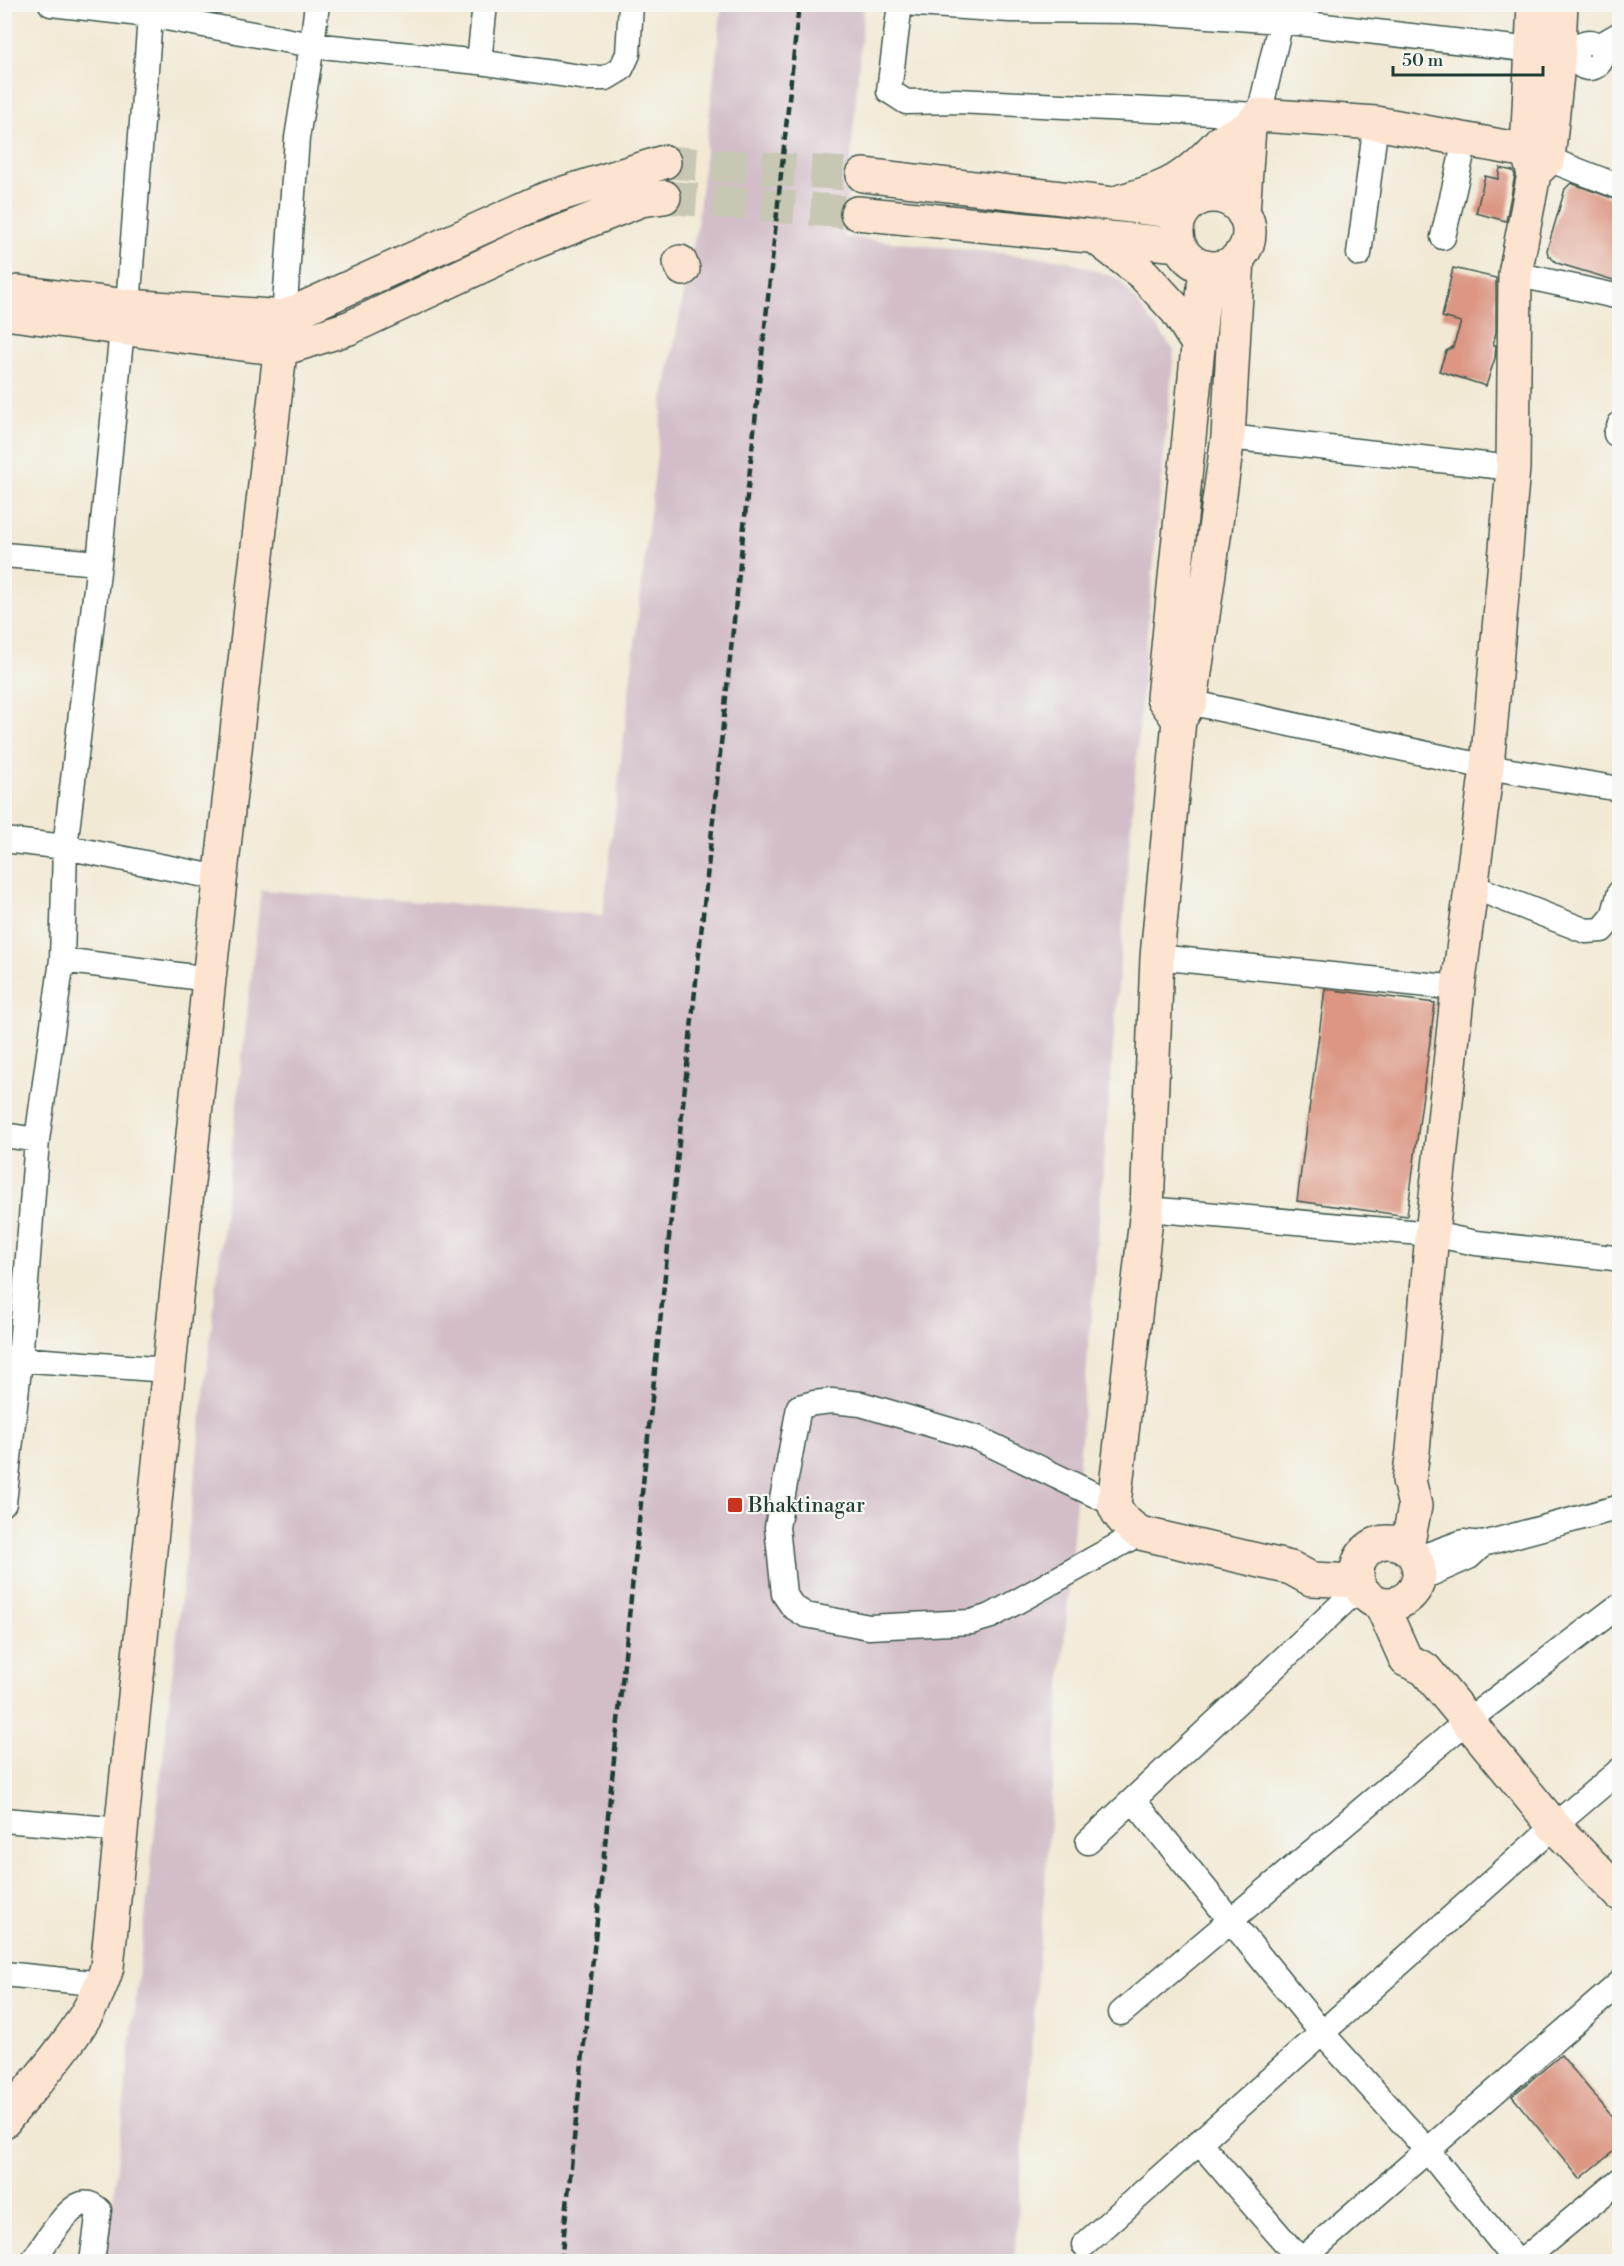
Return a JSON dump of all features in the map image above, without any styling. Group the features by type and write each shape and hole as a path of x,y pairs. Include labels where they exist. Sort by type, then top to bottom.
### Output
{"street":[{"path":"51,4 151,10 312,45 479,62 587,78 606,78 621,69 628,54 631,4"},
{"path":"4,2121 86,2018 102,1984 110,1946 208,979 282,349 297,138 316,4"},
{"path":"479,62 485,4"},
{"path":"900,4 889,91 906,102 956,101 1254,121 1376,123 1465,141 1620,187"},
{"path":"916,4 1137,8 1281,21 1555,53 1577,61 1583,67 1593,68 1606,58 1620,34"},
{"path":"1534,4 1555,53"},
{"path":"1206,267 1198,344 1178,706 1157,957 1147,1209 1114,1504 1123,1520 1140,1533 1291,1568 1311,1579 1370,1588 1404,1601 1413,1593 1408,1557 1394,1502 1409,1480 1413,1451 1432,1234 1458,988 1486,767 1514,468 1515,274 1555,53 1561,4"},
{"path":"4,1503 12,1359 37,1140 62,960 65,847 125,318 151,10"},
{"path":"1243,213 1254,121 1281,21"},
{"path":"1111,204 1178,181 1197,167 1220,142 1254,121"},
{"path":"1359,254 1376,123"},
{"path":"1443,237 1465,141"},
{"path":"1213,195 1220,142"},
{"path":"4,313 125,318 284,317 548,198 664,162"},
{"path":"863,175 1182,212"},
{"path":"1213,195 1236,204 1248,224 1249,236 1238,257 1229,264 1206,267 1195,263 1185,255 1179,245 1177,233 1182,212 1191,202 1213,195"},
{"path":"4,290 125,318 282,349 349,328 527,245 641,200 664,197"},
{"path":"857,213 1179,245"},
{"path":"1094,236 1143,274 1177,311 1198,344"},
{"path":"1178,706 1228,437 1238,257"},
{"path":"1515,274 1620,297"},
{"path":"1228,437 1514,468"},
{"path":"4,555 99,563"},
{"path":"1178,706 1486,767 1620,789"},
{"path":"4,840 65,847 220,878"},
{"path":"1471,886 1586,931 1602,930 1608,924 1613,917 1620,892"},
{"path":"1157,957 1458,988"},
{"path":"62,960 208,979"},
{"path":"4,1135 37,1140"},
{"path":"1147,1209 1432,1234 1476,1243 1614,1258"},
{"path":"12,1359 168,1370"},
{"path":"1114,1504 977,1438 861,1404 832,1401 799,1407 777,1527 784,1594 793,1606 806,1615 869,1627 971,1622 1000,1611 1140,1533"},
{"path":"1620,1507 1483,1544 1463,1542 1408,1557 1380,1543 1363,1554 1370,1588 1406,1660 1425,1669 1554,1826 1620,1894"},
{"path":"1088,1842 1370,1588"},
{"path":"1121,2013 1233,1921 1467,1720 1616,1608"},
{"path":"1084,2245 1554,1826 1620,1770"},
{"path":"1134,1801 1322,2032 1428,2151 1519,2262 1620,2180"},
{"path":"4,1820 122,1830"},
{"path":"4,1974 102,1984"},
{"path":"1199,2142 1300,2261 1620,1983"},
{"path":"32,2262 64,2219 84,2203 93,2205 99,2210 92,2262"}],"shaded area":[{"path":"722,5 864,5 844,237 1065,260 1119,279 1174,350 1146,642 1014,2261 106,2262 261,890 603,915 663,402 697,226"}],"building":[{"path":"1500,168 1513,171 1515,175 1506,221 1476,213 1485,176 1498,179"},
{"path":"1571,183 1620,201 1620,282 1557,263 1548,255 1547,250 1565,189"},
{"path":"1453,268 1496,278 1496,332 1493,345 1496,345 1495,358 1486,386 1439,371 1446,351 1453,347 1461,322 1442,317"},
{"path":"1325,989 1435,1003 1407,1216 1297,1201"},
{"path":"1561,2055 1620,2126 1620,2146 1580,2179 1512,2096"}],"tunnel":[{"path":"664,162 863,175"},
{"path":"664,197 857,213"}],"railway":[{"path":"561,2262 799,4"}],"place":[{"name":"Bhaktinagar","path":"735,1505"}]}
